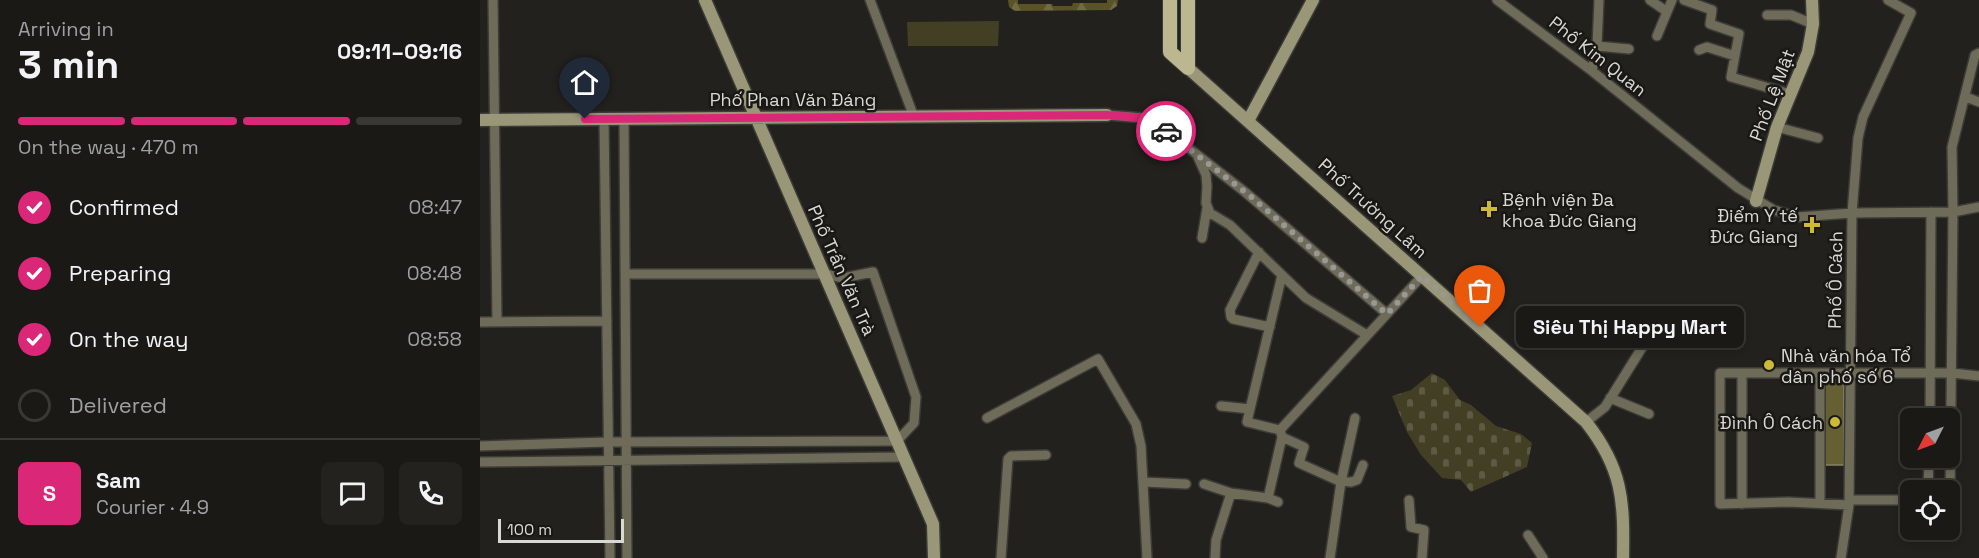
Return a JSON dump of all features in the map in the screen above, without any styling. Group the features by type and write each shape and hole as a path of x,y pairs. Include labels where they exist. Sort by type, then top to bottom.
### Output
{"main road":[{"path":"1170,0 1170,52 1188,68"},
{"path":"1188,0 1188,68"}],"street":[{"path":"493,0 497,322"},
{"name":"Phố Trần Văn Trà","path":"705,0 933,524 934,558"},
{"path":"870,0 914,117"},
{"path":"1248,121 1313,0"},
{"name":"Phố Kim Quan","path":"1497,0 1592,71 1756,201 1782,214 1798,217 1852,213 1953,212 1979,207"},
{"path":"1592,71 1597,46 1599,0"},
{"path":"1650,0 1666,11"},
{"path":"1657,36 1672,0"},
{"path":"1684,0 1712,10 1710,24 1739,34 1731,77 1790,94"},
{"name":"Phố Lệ Mật","path":"1756,201 1777,128 1808,52 1813,24 1812,0"},
{"name":"Phố Ô Cách","path":"1841,558 1849,502 1852,213 1857,145 1861,124 1911,13 1888,0"},
{"path":"1767,15 1791,15 1813,24"},
{"path":"1597,46 1629,49"},
{"path":"1699,50 1707,47 1735,56"},
{"path":"1950,480 1952,147 1978,55"},
{"name":"Phố Trường Lâm","path":"1188,68 1586,422 1599,441 1620,485 1623,509 1623,558"},
{"path":"1966,97 1979,102"},
{"path":"1107,115 1149,120 1197,154 1249,195 1387,314"},
{"name":"Phố Phan Văn Đáng","path":"480,120 1107,115"},
{"path":"624,118 627,558"},
{"path":"604,119 610,558"},
{"path":"1777,128 1818,138"},
{"path":"1197,154 1206,175 1207,208 1202,238"},
{"path":"1207,208 1210,213 1230,225 1306,298 1367,336"},
{"path":"1930,408 1931,212"},
{"path":"1259,252 1230,314 1233,319 1270,327"},
{"path":"480,446 608,441 897,441 914,423 916,397 873,272 843,278 825,274 625,274"},
{"path":"1282,276 1248,422 1281,433 1304,447 1299,463 1341,482 1354,482 1360,476 1363,465"},
{"path":"1268,498 1281,433 1422,276"},
{"path":"480,322 607,321"},
{"path":"1586,422 1605,407 1648,338"},
{"path":"987,418 1098,359 1136,424 1141,446 1147,558"},
{"path":"1900,500 1720,504 1720,373 1952,373 1979,376"},
{"path":"1742,373 1742,504"},
{"path":"1820,373 1820,502"},
{"path":"1610,398 1649,414"},
{"path":"1221,406 1250,409"},
{"path":"1330,558 1341,482 1355,418"},
{"path":"1001,558 1009,458 1046,455"},
{"path":"480,462 904,457"},
{"path":"1143,482 1185,484"},
{"path":"1204,484 1231,494 1268,498 1278,502"},
{"path":"1215,558 1216,540 1231,494"},
{"path":"1409,500 1411,527 1424,530 1422,558"},
{"path":"609,514 626,513"},
{"path":"1528,535 1543,558"}],"green space":[{"path":"1008,0 1018,0 1018,4 1072,6 1073,3 1107,3 1107,0 1118,0 1117,6 1111,10 1015,11 1009,7"},
{"path":"999,21 998,46 908,46 907,22"},
{"path":"1432,373 1445,380 1460,400 1471,405 1496,426 1521,434 1532,443 1527,467 1471,492 1461,480 1442,478 1421,455 1407,432 1392,396 1411,390"}],"shaded area":[{"path":"1825,380 1844,380 1844,465 1825,465"}],"way so far":[{"path":"1166,131 1249,195 1387,314 1422,276 1480,327"}],"place":[{"name":"Bệnh viện Đa khoa Đức Giang","path":"1489,209"},
{"name":"Điểm Y tế Đức Giang","path":"1812,225"},
{"name":"Siêu Thị Happy Mart","path":"1480,327"},
{"name":"Nhà văn hóa Tổ dân phố số 6","path":"1769,365"},
{"name":"Đình Ô Cách","path":"1835,422"}],"route":[{"path":"585,119 1107,115 1144,118 1166,131"}]}
